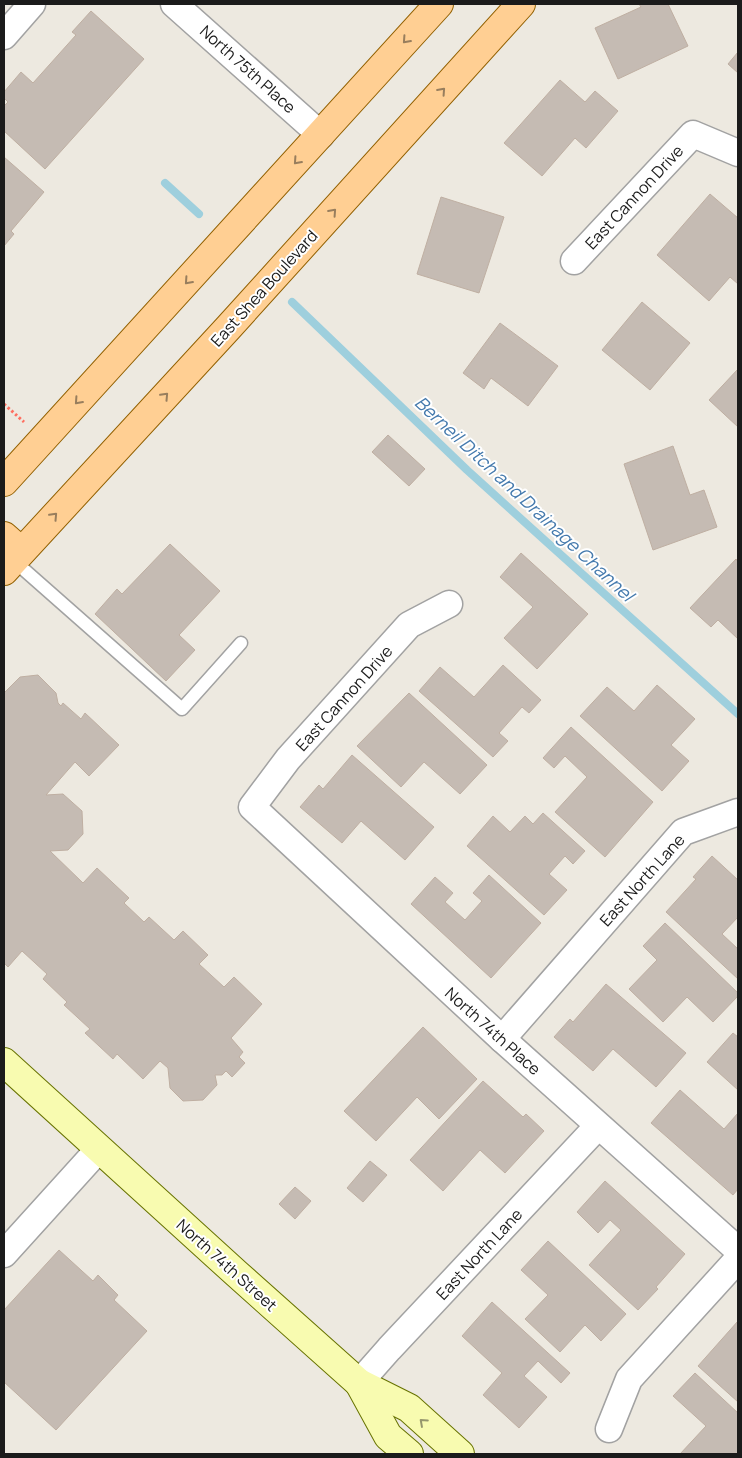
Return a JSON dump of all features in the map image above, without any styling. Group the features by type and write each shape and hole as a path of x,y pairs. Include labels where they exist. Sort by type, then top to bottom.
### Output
{"main road":[{"path":"4,482 439,4"},
{"name":"East Shea Boulevard","path":"10,555 234,322 521,4"}],"street":[{"path":"4,36 32,4"},
{"name":"North 75th Place","path":"174,4 321,135"},
{"name":"East Cannon Drive","path":"574,261 693,134 738,154"},
{"name":"East Cannon Drive","path":"252,807 288,759 410,625 449,604"},
{"name":"North 74th Place","path":"252,807 502,1039 738,1250"},
{"name":"East North Lane","path":"502,1039 683,832 738,812"},
{"name":"North 74th Street","path":"4,1062 359,1383 408,1408 460,1454"},
{"name":"East North Lane","path":"359,1383 598,1126"},
{"path":"4,1254 99,1148"},
{"path":"608,1429 629,1379 738,1258"},
{"path":"359,1383 388,1436 409,1454"}],"lane":[{"path":"10,555 182,709 241,643"}],"building":[{"path":"639,4 668,4 688,46 618,79 595,28 641,7"},
{"path":"91,11 144,59 45,169 4,131 4,106 8,102 4,98 4,92 21,72 33,83 76,35 72,32"},
{"path":"738,52 738,73 728,64"},
{"path":"560,80 585,102 595,91 618,111 586,148 575,138 542,176 504,143"},
{"path":"4,157 44,192 11,231 14,234 4,246"},
{"path":"710,194 738,218 738,284 730,277 709,301 657,255"},
{"path":"441,197 504,217 479,293 417,274"},
{"path":"642,302 690,343 650,390 602,350"},
{"path":"500,323 558,366 528,406 491,378 484,389 463,373"},
{"path":"738,369 738,427 709,400"},
{"path":"388,435 425,469 409,486 372,452"},
{"path":"673,446 690,495 704,490 717,527 653,550 624,464"},
{"path":"170,544 220,591 179,635 195,650 166,681 95,614 117,589 122,594"},
{"path":"521,553 588,614 537,669 504,638 533,607 500,577"},
{"path":"736,559 738,562 738,639 718,620 711,627 690,608"},
{"path":"503,665 541,700 529,713 522,707 499,733 508,741 493,757 419,691 440,667 474,697"},
{"path":"38,675 56,693 58,703 61,706 63,703 81,719 85,713 119,745 89,776 75,762 46,795 63,794 82,811 83,834 68,850 50,851 83,883 97,868 129,898 124,903 144,922 149,917 174,940 183,931 208,955 199,964 224,987 234,977 262,1004 231,1038 243,1052 239,1057 245,1063 232,1077 226,1071 222,1075 215,1075 217,1085 203,1100 183,1101 170,1088 168,1068 160,1061 143,1079 117,1054 113,1059 85,1033 90,1029 64,1005 67,1002 43,979 47,974 22,951 8,967 4,963 4,693 20,677"},
{"path":"657,685 695,719 671,745 689,761 662,791 580,716 607,687 634,711"},
{"path":"409,693 487,765 460,794 424,762 401,787 357,746"},
{"path":"571,727 653,802 605,857 555,812 587,777 565,756 554,768 543,758"},
{"path":"352,755 434,827 405,860 361,821 342,843 300,807 319,785 323,789"},
{"path":"543,813 585,851 573,864 565,856 549,874 567,890 544,915 467,846 493,816 510,832 525,816 533,824"},
{"path":"712,856 738,880 738,917 722,934 738,949 738,979 666,912 696,879 693,877"},
{"path":"489,875 541,923 491,978 411,904 435,877 453,893 445,902 465,920 482,901 473,893"},
{"path":"665,923 738,993 738,996 713,1022 687,997 663,1022 629,989 657,960 643,946"},
{"path":"606,984 686,1053 656,1087 613,1049 593,1071 554,1037 570,1019 573,1022"},
{"path":"423,1027 477,1079 439,1119 417,1097 376,1141 344,1111"},
{"path":"733,1033 738,1037 738,1090 707,1062"},
{"path":"483,1081 523,1117 526,1114 544,1131 505,1173 480,1150 443,1191 410,1160"},
{"path":"680,1090 724,1129 738,1113 738,1189 733,1195 651,1123"},
{"path":"370,1161 387,1175 363,1202 347,1188"},
{"path":"605,1181 685,1254 656,1287 658,1289 638,1310 589,1265 621,1230 610,1220 598,1233 577,1212"},
{"path":"295,1187 311,1201 295,1219 279,1204"},
{"path":"548,1241 626,1314 601,1341 585,1325 560,1352 525,1319 548,1295 521,1270"},
{"path":"59,1250 93,1281 98,1275 118,1295 114,1300 147,1331 56,1430 4,1382 4,1310"},
{"path":"492,1302 570,1373 561,1383 538,1361 524,1376 547,1397 519,1428 483,1395 502,1373 462,1336"},
{"path":"738,1321 738,1402 698,1366"},
{"path":"695,1373 738,1413 738,1454 680,1454 706,1426 673,1396"}],"waterway":[{"path":"165,183 199,214"},
{"name":"Berneil Ditch and Drainage Channel","path":"292,302 467,470 738,714"}]}
